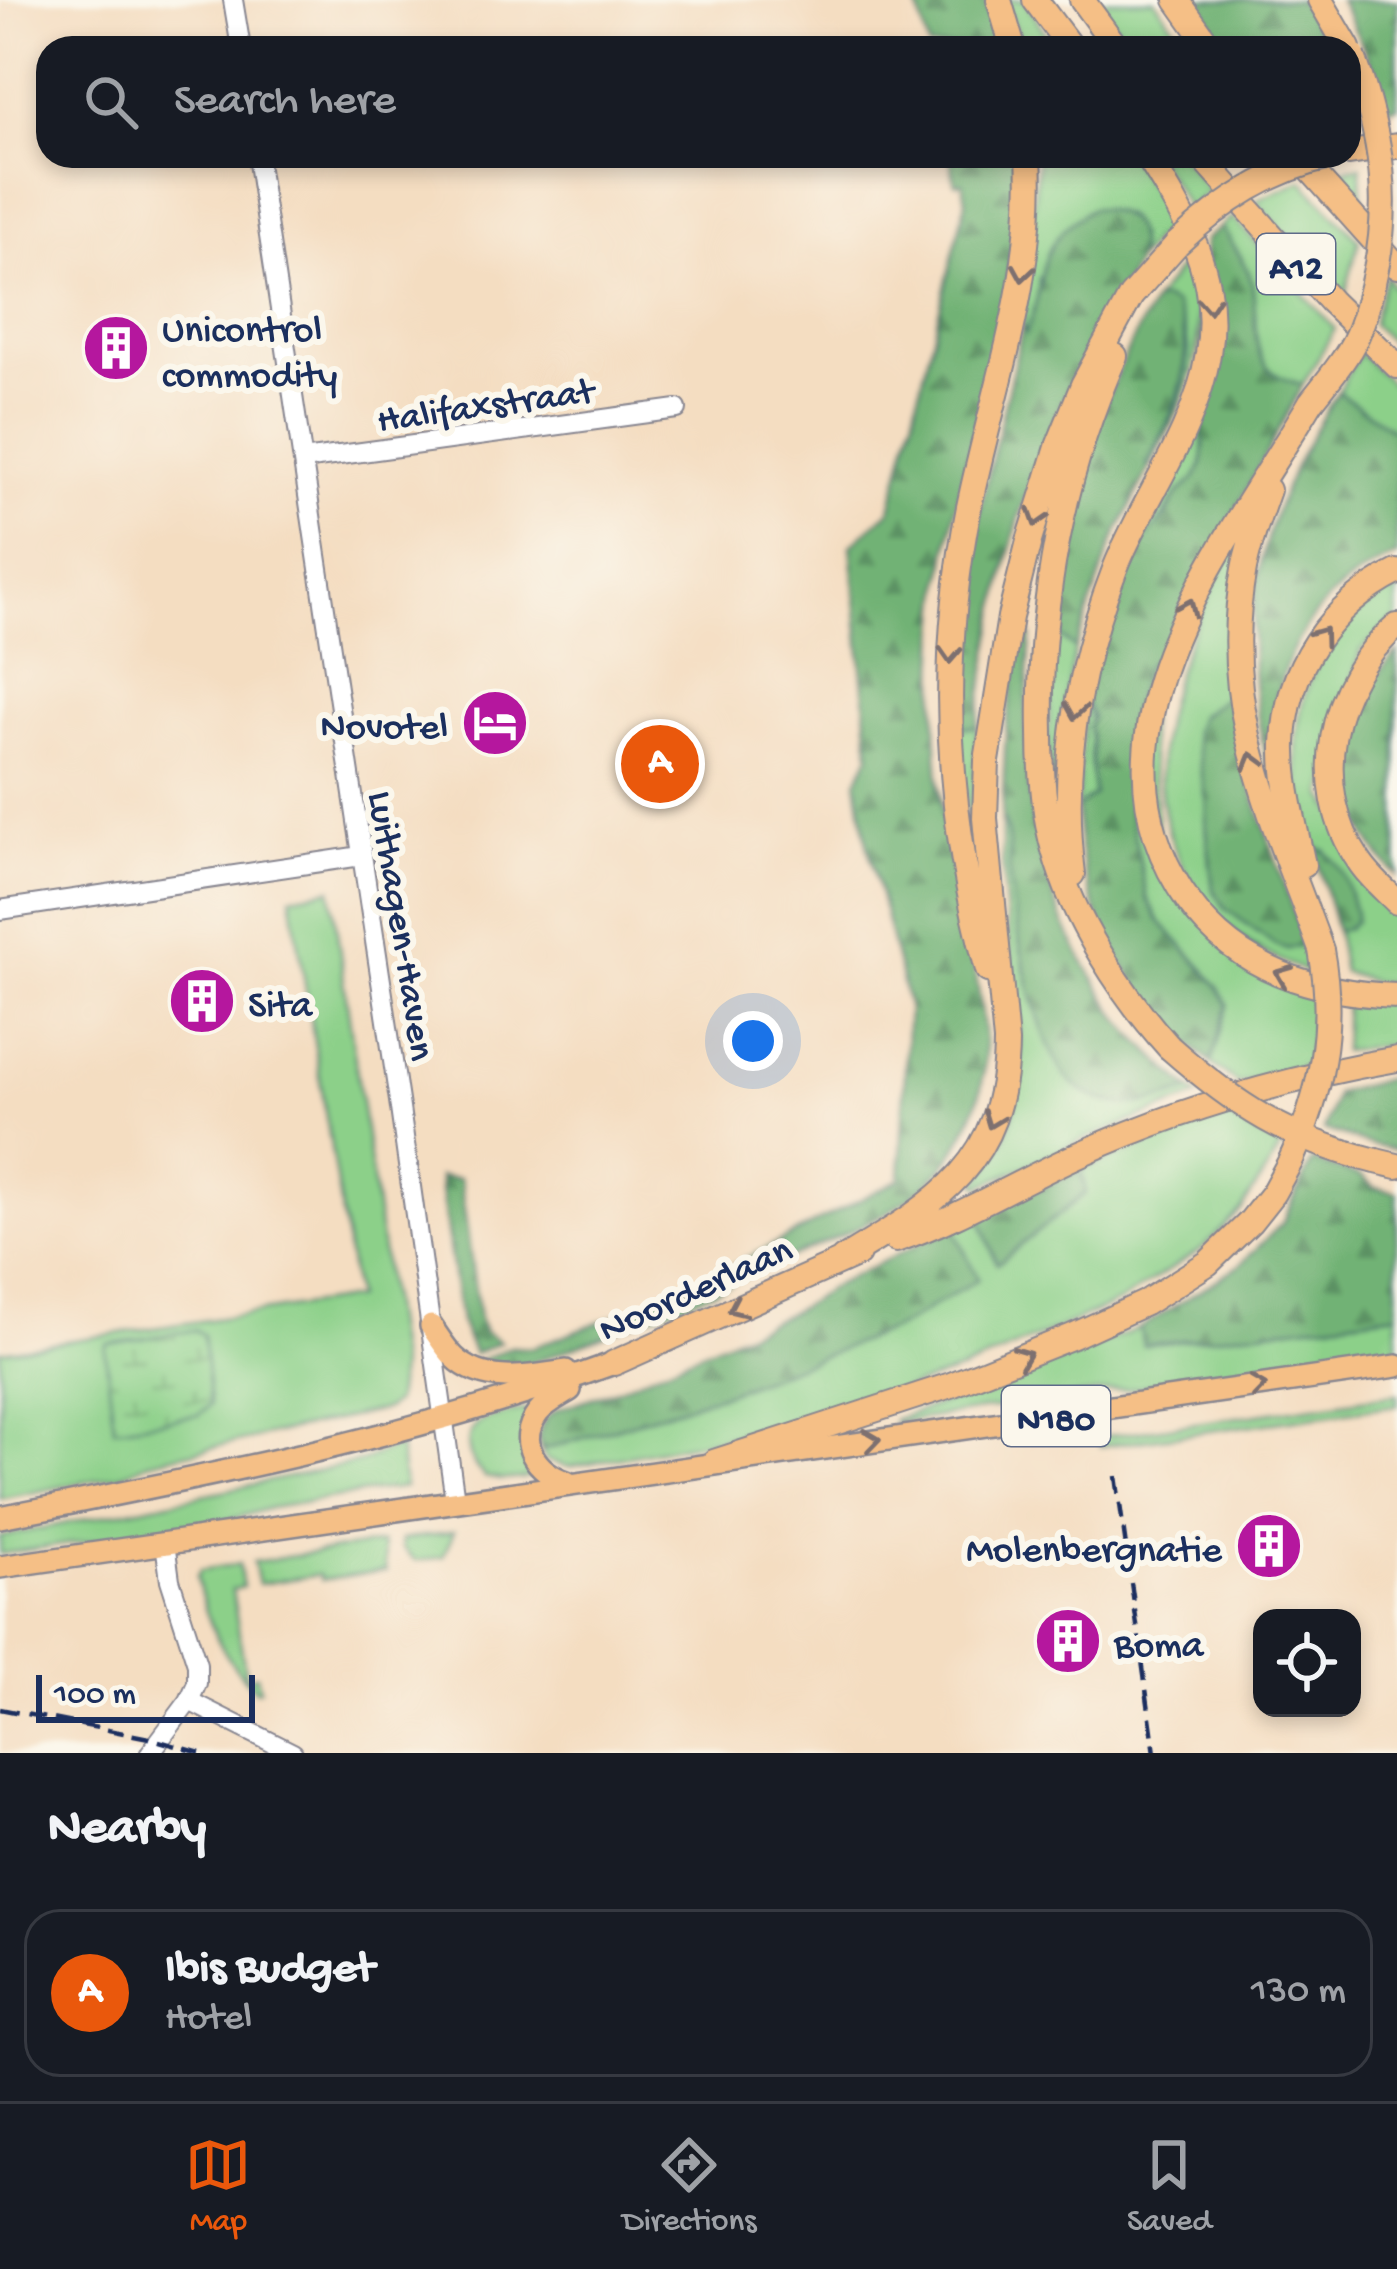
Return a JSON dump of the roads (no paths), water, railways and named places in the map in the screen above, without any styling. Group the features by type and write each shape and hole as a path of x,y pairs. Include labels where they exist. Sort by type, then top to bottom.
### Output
{"highway":[{"path":"999,0 1009,36"},
{"path":"1035,0 1062,36"},
{"path":"1082,0 1108,36"},
{"path":"1178,0 1203,36"},
{"path":"1320,0 1341,36"},
{"path":"1361,79 1382,152 1384,195 1381,250 1367,305 1352,347 1311,402 1206,571 1167,657 1149,729 1145,780 1153,832 1172,878 1202,920 1240,953 1295,981 1397,996"},
{"path":"1361,151 1397,146"},
{"path":"1004,1005 979,934 955,802 950,646 970,502 1024,270 1029,168"},
{"path":"1083,917 1073,875 1068,814 1071,745 1081,679 1117,566 1184,431 1202,386 1209,350 1210,306 1201,255 1154,168"},
{"name":"A12","path":"1212,168 1330,301 1397,366"},
{"path":"843,1259 933,1202 978,1153 997,1111 1006,1073 1004,1005 986,849 987,761 1002,658 1029,541 1083,385 1177,244 1251,186 1292,168"},
{"name":"A12","path":"1309,168 1397,266"},
{"path":"1137,298 1082,439 1064,505 1048,596 1041,755 1045,805 1060,869 1116,979 1169,1047 1250,1112 1287,1132 1337,1152 1387,1164"},
{"path":"1280,453 1244,568 1238,631 1240,698 1255,771 1321,950"},
{"path":"714,1462 951,1385 1145,1303 1208,1263 1250,1222 1290,1162 1310,1116 1325,1055 1328,1012 1321,950 1286,781 1284,744 1290,700 1303,664 1327,626 1361,593 1397,572"},
{"path":"1397,626 1366,656 1347,686 1330,767 1336,809 1351,847 1397,902"},
{"name":"Noorderlaan","path":"614,1364 843,1259 920,1232 1077,1155 1197,1107 1264,1086 1397,1059"}],"main road":[{"path":"431,1326 454,1357 492,1375 528,1377 614,1364"},
{"path":"574,1484 538,1466 531,1454 529,1432 549,1402 614,1364"},
{"name":"Noorderlaan","path":"0,1517 359,1442 445,1420 614,1364"},
{"name":"N180","path":"0,1567 1397,1366"}],"street":[{"path":"233,0 239,36"},
{"name":"Luithagen-Haven","path":"259,168 455,1500"},
{"name":"Halifaxstraat","path":"303,460 676,409"},
{"path":"0,910 361,856"},
{"path":"150,1753 197,1683 197,1664 170,1580 165,1543"},
{"path":"189,1701 293,1753"}],"railway":[{"path":"1116,1476 1155,1753"},
{"path":"0,1709 149,1738 200,1753"}],"place":[{"name":"Unicontrol commodity","path":"116,348"},
{"name":"Novotel","path":"495,723"},
{"name":"Ibis Budget","path":"660,764"},
{"name":"Sita","path":"202,1001"},
{"name":"Molenbergnatie","path":"1269,1546"},
{"name":"Boma","path":"1068,1641"}]}
